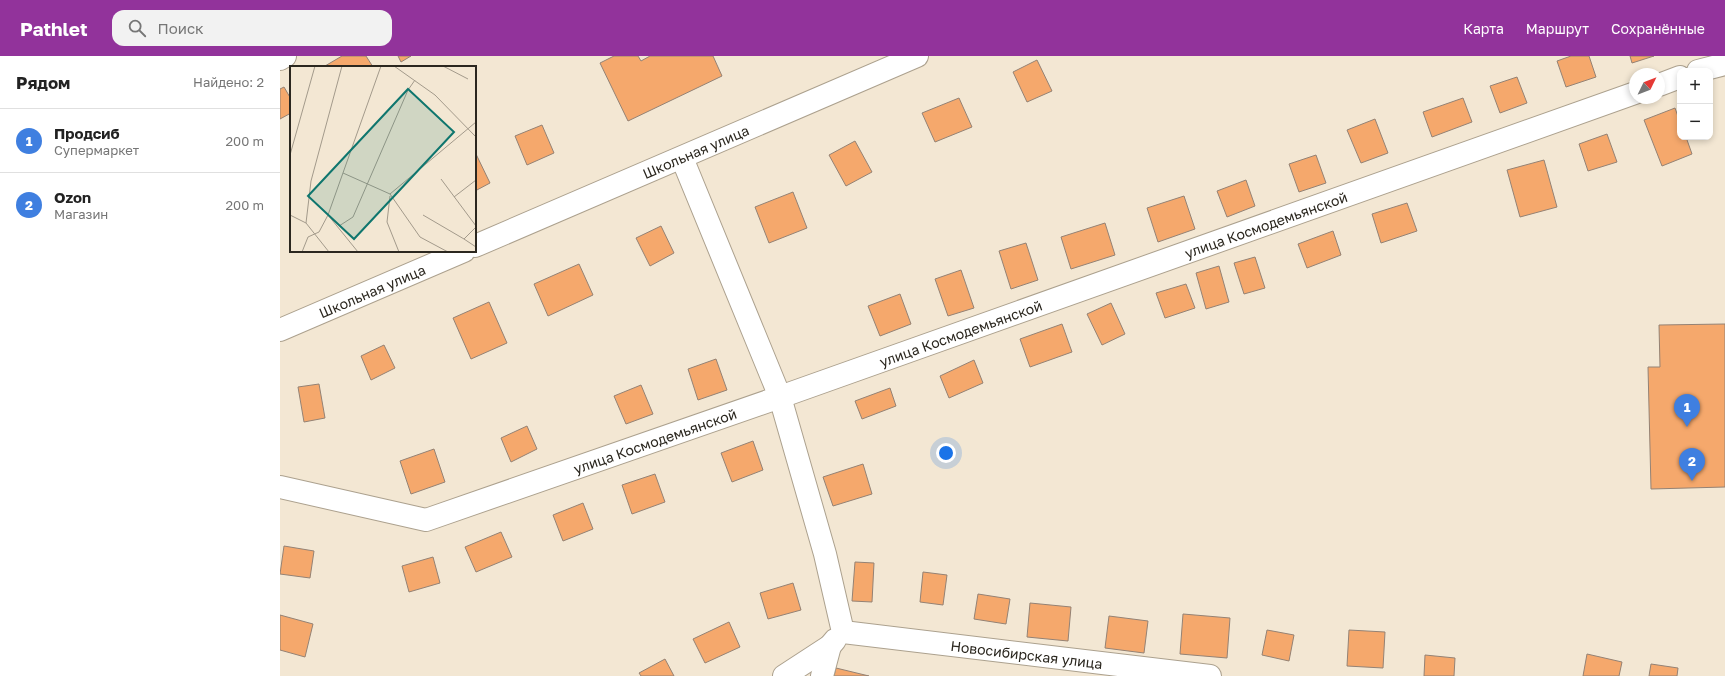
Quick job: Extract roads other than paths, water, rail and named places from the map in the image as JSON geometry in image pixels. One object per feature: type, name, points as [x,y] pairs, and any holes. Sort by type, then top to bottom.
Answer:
[{"type":"street","points":[[280,59],[285,56]]},
{"type":"street","name":"Школьная улица","points":[[476,246],[917,56]]},
{"type":"street","points":[[1710,68],[1725,64]]},
{"type":"street","points":[[1665,83],[1677,79]]},
{"type":"street","name":"улица Космодемьянской","points":[[280,487],[426,520],[780,397],[1629,96]]},
{"type":"street","points":[[682,158],[780,397],[825,554],[837,639],[822,676]]},
{"type":"street","name":"Школьная улица","points":[[280,330],[462,252]]},
{"type":"street","points":[[784,676],[837,639]]},
{"type":"street","name":"Новосибирская улица","points":[[837,639],[1210,676]]},
{"type":"place","name":"Продсиб","points":[[1687,427]]},
{"type":"place","name":"Ozon","points":[[1692,481]]}]
